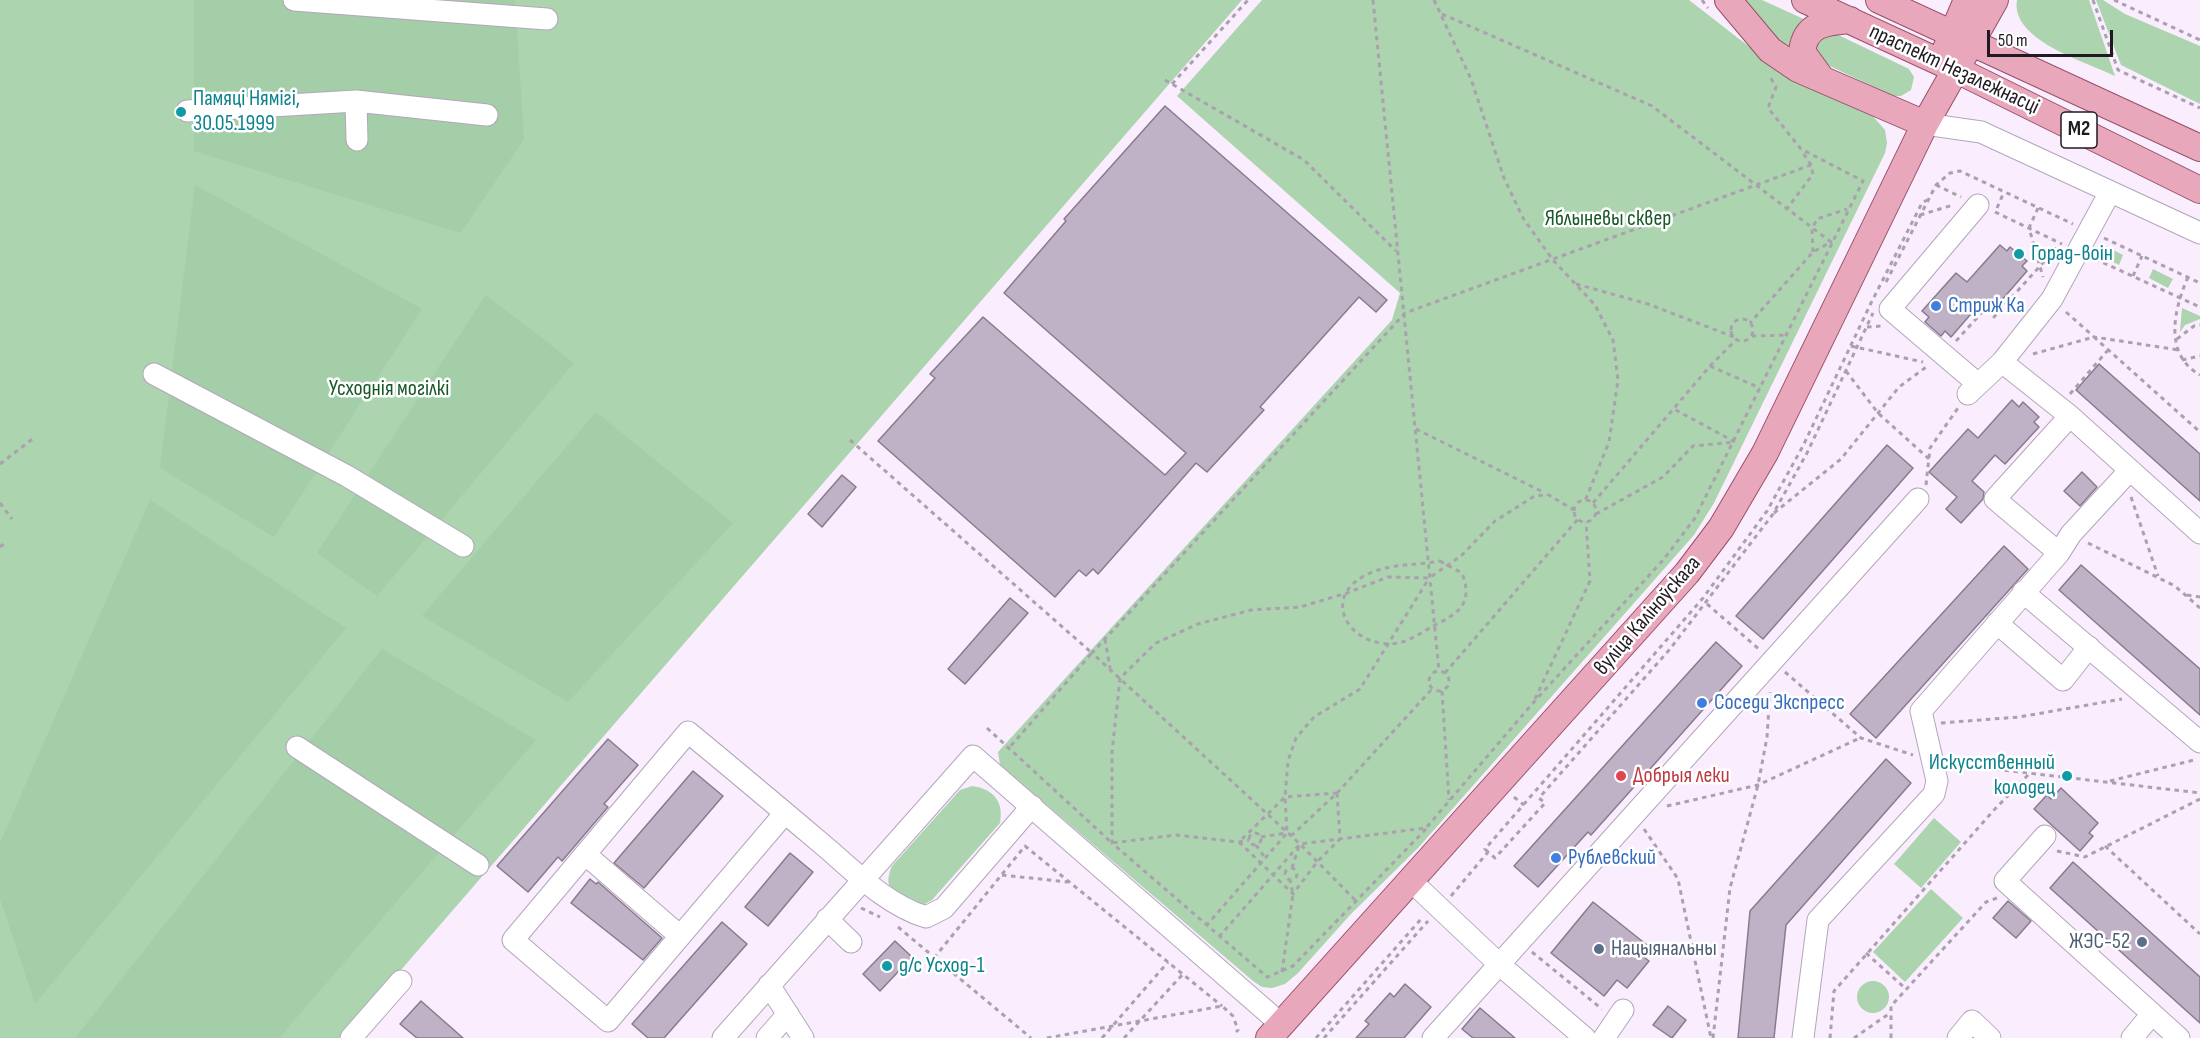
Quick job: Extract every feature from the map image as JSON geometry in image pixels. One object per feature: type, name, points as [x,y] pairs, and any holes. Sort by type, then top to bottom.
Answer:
[{"type":"main road","points":[[1728,0],[1770,50],[1798,69],[1925,124]]},
{"type":"main road","name":"праспект Незалежнасці","points":[[1805,0],[1949,67],[2200,190]]},
{"type":"main road","name":"праспект Незалежнасці","points":[[1879,0],[2200,148]]},
{"type":"main road","points":[[1962,37],[1967,0]]},
{"type":"main road","points":[[1962,37],[1995,0]]},
{"type":"main road","points":[[1823,81],[1802,52],[1807,34],[1817,25],[1850,20]]},
{"type":"main road","name":"вуліца Каліноўскага","points":[[1275,1031],[1687,573],[1721,528],[1765,453],[1925,124],[1962,37]]},
{"type":"street","points":[[294,0],[547,19]]},
{"type":"street","points":[[186,111],[356,101],[487,115]]},
{"type":"street","points":[[356,101],[357,140]]},
{"type":"street","points":[[1925,124],[2085,193],[2110,192]]},
{"type":"street","points":[[1925,124],[1981,132],[2200,233]]},
{"type":"street","points":[[1981,206],[1890,309],[1944,355],[1973,389],[2002,362],[2052,299],[2110,192]]},
{"type":"street","points":[[2085,193],[2093,223]]},
{"type":"street","points":[[2002,362],[2065,411],[2127,473],[2200,533]]},
{"type":"street","points":[[154,374],[347,476],[462,546]]},
{"type":"street","points":[[2059,553],[1995,499],[2065,411]]},
{"type":"street","points":[[1803,1038],[1818,920],[1934,794],[1936,781],[1921,711],[2059,553],[2071,534],[2127,473]]},
{"type":"street","points":[[1433,1038],[1519,942],[1536,908],[1634,814],[1918,499]]},
{"type":"street","points":[[2023,592],[2200,742]]},
{"type":"street","points":[[1997,623],[2063,680],[2089,647]]},
{"type":"street","points":[[786,813],[608,1021],[513,940],[688,732],[786,813],[863,879],[908,912],[926,917],[945,908],[1032,806]]},
{"type":"street","points":[[297,747],[478,865]]},
{"type":"street","points":[[723,1038],[826,919],[973,756],[1032,806],[1275,1031]]},
{"type":"street","points":[[2045,836],[2005,881],[2179,1038]]},
{"type":"street","points":[[585,854],[680,936]]},
{"type":"street","points":[[1410,880],[1500,965],[1585,1038]]},
{"type":"street","points":[[826,919],[851,942]]},
{"type":"street","points":[[351,1038],[400,981]]},
{"type":"street","points":[[769,986],[803,1038]]},
{"type":"street","points":[[1605,1036],[1623,1010]]},
{"type":"street","points":[[766,1038],[788,1014]]},
{"type":"street","points":[[2132,1038],[2152,1014]]},
{"type":"street","points":[[1958,1038],[1972,1021],[1990,1038]]},
{"type":"path","points":[[1172,84],[1248,0]]},
{"type":"path","points":[[1373,0],[1397,253],[1406,313],[1439,671]]},
{"type":"path","points":[[1434,0],[1472,79],[1504,178],[1523,218],[1553,260],[1595,305],[1613,340],[1618,380],[1609,442],[1585,501]]},
{"type":"path","points":[[2093,0],[2118,70],[2200,108]]},
{"type":"path","points":[[2114,0],[2200,39]]},
{"type":"path","points":[[1442,14],[1652,106],[1756,188],[1832,242]]},
{"type":"path","points":[[1767,71],[1776,87],[1768,108],[1801,149],[1811,165],[1813,174],[1786,210]]},
{"type":"path","points":[[1165,80],[1304,160],[1397,253]]},
{"type":"path","points":[[987,728],[1206,927],[1267,977],[1293,966],[1426,828],[1533,703],[1677,543],[1701,509],[1847,209],[1863,181],[1801,149]]},
{"type":"path","points":[[1010,748],[1092,653],[1406,313],[1756,188],[1811,165]]},
{"type":"path","points":[[1936,185],[1950,173],[1960,171],[2038,208],[2093,223],[2142,256],[2200,283]]},
{"type":"path","points":[[1920,215],[1981,206],[2004,192]]},
{"type":"path","points":[[1773,514],[1841,459],[1899,387],[1931,363],[1851,346],[1891,261],[1922,203],[1928,200]]},
{"type":"path","points":[[2038,208],[2029,228],[2039,268]]},
{"type":"path","points":[[1813,252],[1812,229],[1817,219],[1847,209]]},
{"type":"path","points":[[1750,323],[1813,252],[1832,242]]},
{"type":"path","points":[[1944,355],[1985,309],[1994,317],[2061,243]]},
{"type":"path","points":[[2133,276],[2142,256]]},
{"type":"path","points":[[2188,277],[2179,297],[2173,321],[2182,360],[2200,375]]},
{"type":"path","points":[[1576,284],[1648,304],[1743,341],[1752,336],[1788,334]]},
{"type":"path","points":[[2052,299],[2200,432]]},
{"type":"path","points":[[1735,338],[1732,327],[1736,321],[1743,320],[1750,323],[1753,329],[1752,336]]},
{"type":"path","points":[[2176,340],[2194,326],[2200,325]]},
{"type":"path","points":[[2002,362],[2094,337],[2179,350]]},
{"type":"path","points":[[1593,503],[1735,338]]},
{"type":"path","points":[[2065,411],[2108,350]]},
{"type":"path","points":[[2182,360],[2200,356]]},
{"type":"path","points":[[1710,366],[1761,388]]},
{"type":"path","points":[[1846,371],[1878,413],[1929,459]]},
{"type":"path","points":[[1918,499],[1928,480],[1930,448],[1973,389]]},
{"type":"path","points":[[1674,409],[1735,442]]},
{"type":"path","points":[[1416,429],[1547,494],[1574,510],[1578,519],[1586,522]]},
{"type":"path","points":[[0,464],[35,437]]},
{"type":"path","points":[[850,440],[1120,678],[1300,844],[1355,900]]},
{"type":"path","points":[[1586,522],[1596,514],[1664,477],[1694,446],[1735,442]]},
{"type":"path","points":[[2127,473],[2158,578]]},
{"type":"path","points":[[1206,927],[1287,833],[1285,797],[1288,761],[1296,738],[1314,717],[1360,689],[1429,579],[1480,539],[1495,521],[1533,497],[1547,494]]},
{"type":"path","points":[[1574,510],[1578,503],[1585,501],[1593,503]]},
{"type":"path","points":[[0,503],[12,519]]},
{"type":"path","points":[[1593,503],[1596,514]]},
{"type":"path","points":[[1445,673],[1578,519]]},
{"type":"path","points":[[1533,703],[1590,581],[1586,522]]},
{"type":"path","points":[[2071,534],[2158,578],[2185,594],[2200,608]]},
{"type":"path","points":[[0,547],[6,542]]},
{"type":"path","points":[[1440,561],[1449,564],[1462,573],[1468,590],[1461,610],[1415,638],[1389,644],[1367,639],[1350,629],[1343,607],[1344,594],[1353,584],[1377,570],[1404,564],[1440,561]]},
{"type":"path","points":[[1112,843],[1112,752],[1120,678],[1156,643],[1198,624],[1251,610],[1300,607],[1344,594],[1388,577],[1429,579]]},
{"type":"path","points":[[2185,594],[2200,597]]},
{"type":"path","points":[[1105,639],[1111,670]]},
{"type":"path","points":[[1712,1038],[1730,888],[1758,785],[1767,737],[1772,660]]},
{"type":"path","points":[[1432,689],[1429,677],[1439,671],[1445,673],[1449,681],[1442,691],[1449,800]]},
{"type":"path","points":[[1432,689],[1442,691]]},
{"type":"path","points":[[1291,836],[1336,793],[1432,689]]},
{"type":"path","points":[[1922,724],[2019,717],[2145,695]]},
{"type":"path","points":[[1712,1038],[1678,879],[1634,814],[1758,785],[1861,738]]},
{"type":"path","points":[[2105,782],[2200,759]]},
{"type":"path","points":[[1830,1038],[1834,991],[2030,773]]},
{"type":"path","points":[[1239,842],[1266,813],[1285,797],[1336,793]]},
{"type":"path","points":[[1293,894],[1317,862],[1340,839],[1336,793]]},
{"type":"path","points":[[1488,852],[1485,849],[1534,793],[1539,798]]},
{"type":"path","points":[[1220,937],[1300,844],[1426,828]]},
{"type":"path","points":[[1112,843],[1176,835],[1239,842],[1249,840],[1254,833],[1261,837],[1287,833]]},
{"type":"path","points":[[1256,845],[1260,843],[1261,837]]},
{"type":"path","points":[[1249,840],[1256,845],[1265,858]]},
{"type":"path","points":[[1239,842],[1293,894]]},
{"type":"path","points":[[1285,873],[1292,868],[1300,844]]},
{"type":"path","points":[[934,958],[1025,846],[1222,1006],[1233,1016],[1238,1030],[1236,1032]]},
{"type":"path","points":[[2105,846],[2200,934]]},
{"type":"path","points":[[1290,880],[1296,878],[1297,874],[1292,868]]},
{"type":"path","points":[[1276,871],[1285,873],[1290,880],[1293,894],[1282,972]]},
{"type":"path","points":[[1002,875],[1069,882]]},
{"type":"path","points":[[843,900],[884,919]]},
{"type":"path","points":[[1316,1038],[1435,903]]},
{"type":"path","points":[[893,923],[1030,1038]]},
{"type":"path","points":[[1519,942],[1604,1011],[1605,1036]]},
{"type":"path","points":[[1866,953],[1906,989]]},
{"type":"path","points":[[1102,1038],[1168,962]]},
{"type":"path","points":[[1124,1038],[1183,974]]},
{"type":"path","points":[[1047,1038],[1222,1006]]},
{"type":"path","points":[[1854,1038],[1891,1013]]},
{"type":"green space","name":"Усходнія могілкі","points":[[0,0],[1242,0],[342,1038],[0,1038]]},
{"type":"green space","points":[[194,0],[515,0],[524,139],[461,233],[194,151]]},
{"type":"green space","name":"Яблыневы сквер","points":[[1262,0],[1689,0],[1783,73],[1870,113],[1885,130],[1887,143],[1885,153],[1714,503],[1694,535],[1418,848],[1350,915],[1298,973],[1285,984],[1272,988],[1262,987],[1253,981],[1000,765],[998,752],[1392,320],[1400,293],[1177,96]]},
{"type":"green space","points":[[1741,0],[1762,0],[1808,21],[1796,55],[1773,37]]},
{"type":"green space","points":[[2017,0],[2089,0],[2115,76],[2052,48],[2037,38],[2025,27],[2018,14]]},
{"type":"green space","points":[[2096,0],[2103,0],[2125,14],[2200,46],[2200,104],[2121,65]]},
{"type":"green space","points":[[1828,30],[1909,69],[1914,77],[1911,90],[1901,96],[1893,96],[1815,59],[1809,42]]},
{"type":"green space","points":[[195,185],[422,309],[274,537],[160,468]]},
{"type":"green space","points":[[2104,245],[2123,255],[2119,265],[2099,255]]},
{"type":"green space","points":[[2153,269],[2173,279],[2168,288],[2149,278]]},
{"type":"green space","points":[[486,295],[574,363],[377,596],[317,553]]},
{"type":"green space","points":[[2182,308],[2200,316],[2200,319],[2185,325],[2180,332]]},
{"type":"green space","points":[[596,412],[733,523],[568,702],[422,616]]},
{"type":"green space","points":[[150,500],[346,628],[35,1004],[0,899],[0,843]]},
{"type":"green space","points":[[382,649],[536,740],[279,1038],[75,1038]]},
{"type":"green space","points":[[972,786],[992,793],[996,798],[1000,809],[1000,823],[932,900],[921,906],[899,897],[890,888],[889,875],[892,866],[960,790]]},
{"type":"green space","points":[[1934,818],[1961,842],[1921,888],[1894,864]]},
{"type":"green space","points":[[1931,889],[1963,918],[1905,982],[1873,952]]},
{"type":"green space","points":[[1873,981],[1884,986],[1889,997],[1884,1008],[1873,1013],[1862,1008],[1857,997],[1862,986]]},
{"type":"building","points":[[1165,106],[1387,300],[1376,312],[1359,297],[1260,407],[1264,410],[1207,472],[1196,463],[1098,574],[1093,569],[1086,576],[1079,570],[1055,597],[878,441],[935,378],[930,374],[983,317],[1165,475],[1186,453],[1004,293],[1066,221],[1064,219]]},
{"type":"building","points":[[2000,245],[2007,251],[2010,247],[2027,261],[2022,266],[2027,271],[1994,309],[1983,300],[1951,337],[1945,331],[1941,336],[1925,322],[1929,317],[1922,311],[1956,273],[1967,282]]},
{"type":"building","points":[[2099,364],[2200,454],[2200,501],[2076,390]]},
{"type":"building","points":[[2012,400],[2019,407],[2023,402],[2039,417],[2034,422],[2039,427],[2005,464],[1995,455],[1972,481],[1984,492],[1983,499],[1961,523],[1946,509],[1957,497],[1929,472],[1968,429],[1978,438]]},
{"type":"building","points":[[1887,445],[1913,468],[1763,639],[1736,616]]},
{"type":"building","points":[[2082,472],[2097,487],[2080,506],[2064,491]]},
{"type":"building","points":[[842,475],[856,487],[822,527],[808,514]]},
{"type":"building","points":[[2004,546],[2028,569],[1876,738],[1850,714]]},
{"type":"building","points":[[2081,565],[2200,669],[2200,715],[2059,590]]},
{"type":"building","points":[[1010,598],[1028,613],[965,684],[948,669]]},
{"type":"building","points":[[1716,642],[1742,666],[1591,835],[1588,832],[1538,887],[1514,866]]},
{"type":"building","points":[[608,739],[638,765],[604,804],[608,807],[562,861],[558,857],[528,892],[497,866]]},
{"type":"building","points":[[1886,759],[1911,783],[1786,925],[1774,1038],[1738,1038],[1750,911]]},
{"type":"building","points":[[693,771],[723,796],[644,888],[614,863]]},
{"type":"building","points":[[2061,788],[2098,823],[2089,833],[2093,836],[2080,851],[2034,809],[2047,795],[2051,799]]},
{"type":"building","points":[[790,853],[813,872],[768,926],[745,907]]},
{"type":"building","points":[[2073,862],[2200,977],[2200,1023],[2050,888]]},
{"type":"building","points":[[590,879],[596,884],[598,882],[662,938],[643,960],[571,903]]},
{"type":"building","points":[[2008,901],[2031,921],[2016,938],[1993,918]]},
{"type":"building","name":"Нацыянальны","points":[[1593,902],[1647,945],[1640,954],[1649,961],[1627,988],[1617,980],[1604,996],[1551,953]]},
{"type":"building","points":[[722,922],[747,944],[664,1038],[648,1038],[632,1024]]},
{"type":"building","name":"д/с Усход-1","points":[[895,941],[912,957],[880,991],[863,974]]},
{"type":"building","points":[[1405,984],[1431,1007],[1404,1038],[1356,1038],[1369,1024],[1365,1021],[1390,993],[1394,997]]},
{"type":"building","points":[[421,1001],[463,1038],[417,1038],[400,1024]]},
{"type":"building","points":[[1668,1006],[1686,1020],[1672,1038],[1653,1025]]},
{"type":"building","points":[[1480,1008],[1515,1038],[1473,1038],[1462,1029]]},
{"type":"place","name":"Памяці Нямігі, 30.05.1999","points":[[181,112]]},
{"type":"place","name":"Горад-воін","points":[[2019,254]]},
{"type":"place","name":"Стриж Ка","points":[[1936,306]]},
{"type":"place","name":"Соседи Экспресс","points":[[1702,703]]},
{"type":"place","name":"Добрыя леки","points":[[1621,776]]},
{"type":"place","name":"Искусственный колодец","points":[[2067,776]]},
{"type":"place","name":"Рублевский","points":[[1556,858]]},
{"type":"place","name":"ЖЭС-52","points":[[2142,942]]},
{"type":"place","name":"Нацыянальны","points":[[1599,949]]},
{"type":"place","name":"д/с Усход-1","points":[[887,966]]}]
